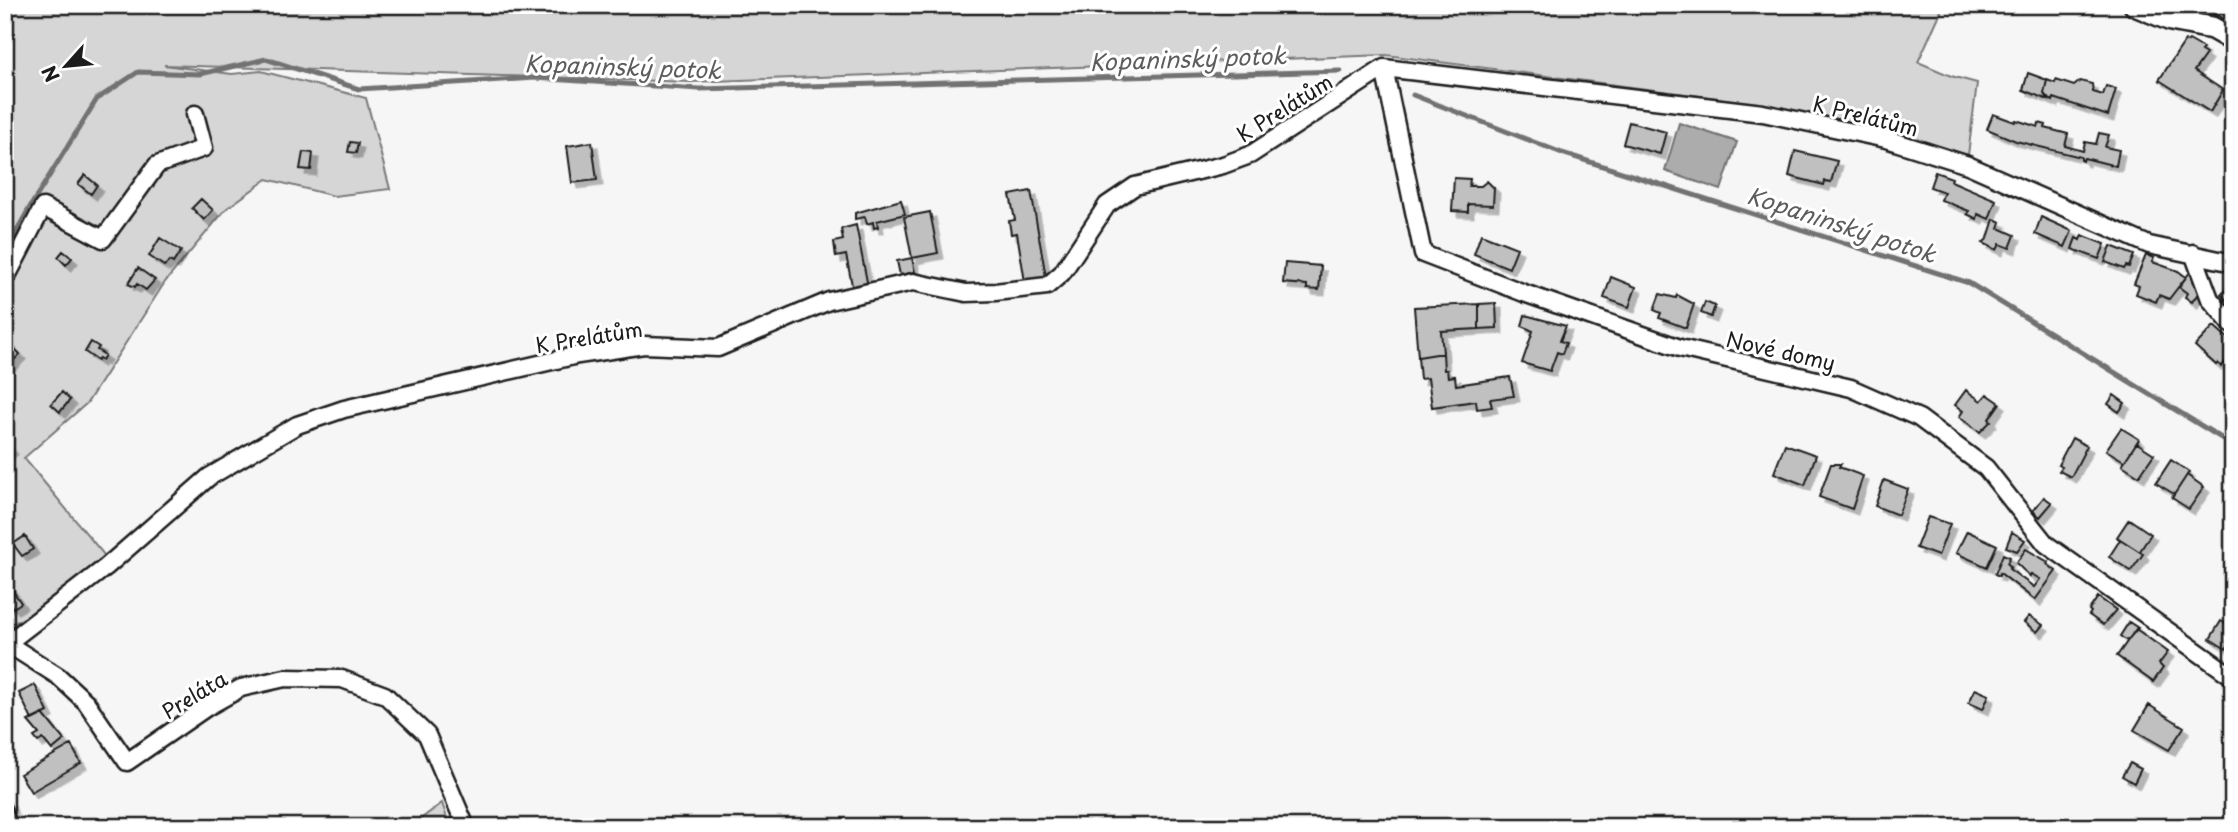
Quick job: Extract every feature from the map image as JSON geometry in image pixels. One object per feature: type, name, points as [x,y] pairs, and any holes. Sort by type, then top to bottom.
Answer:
[{"type":"street","points":[[2135,5],[2171,20],[2212,28],[2233,40]]},
{"type":"street","name":"K Prelátům","points":[[7,645],[106,567],[209,477],[297,425],[344,409],[578,355],[644,345],[718,348],[829,301],[913,282],[966,293],[1047,286],[1062,272],[1107,205],[1135,186],[1223,165],[1250,155],[1384,68],[1763,113],[1886,139],[1968,165],[2149,245],[2233,263]]},
{"type":"street","name":"Nové domy","points":[[1384,68],[1423,254],[1680,348],[1851,388],[1919,418],[1986,468],[2046,544],[2233,677]]},
{"type":"street","points":[[5,280],[43,207],[103,239],[157,165],[204,148],[195,114]]},
{"type":"street","points":[[2193,253],[2210,299],[2233,326]]},
{"type":"street","name":"Preláta","points":[[7,645],[58,676],[86,702],[127,762],[207,707],[241,688],[285,678],[342,679],[385,695],[427,735],[467,827]]},
{"type":"shaded area","points":[[5,5],[1944,5],[1918,62],[1951,76],[1977,83],[1968,155],[1882,129],[1762,104],[1386,55],[690,82],[164,65],[232,74],[261,71],[366,98],[390,189],[334,196],[267,179],[226,209],[165,282],[87,403],[24,458],[105,556],[37,611],[5,628]]},
{"type":"shaded area","points":[[1679,123],[1737,142],[1721,190],[1665,171]]},
{"type":"shaded area","points":[[442,803],[450,827],[410,827]]},
{"type":"building","points":[[2170,5],[2181,5],[2177,9],[2205,9],[2208,5],[2233,5],[2233,17],[2227,23],[2220,16],[2207,12],[2177,10]]},
{"type":"building","points":[[2189,40],[2203,48],[2201,51],[2206,54],[2194,71],[2223,90],[2210,112],[2159,80],[2185,41]]},
{"type":"building","points":[[2028,73],[2047,80],[2044,94],[2048,100],[2023,90]]},
{"type":"building","points":[[2047,80],[2074,86],[2080,81],[2092,84],[2093,92],[2103,95],[2106,86],[2116,89],[2108,116],[2054,98],[2053,101],[2049,99],[2044,94]]},
{"type":"building","points":[[1993,114],[2038,127],[2039,123],[2046,125],[2045,128],[2068,134],[2065,146],[2083,151],[2085,142],[2096,144],[2099,133],[2109,135],[2105,147],[2119,150],[2116,166],[2084,158],[2083,161],[2081,157],[2016,141],[1987,129]]},
{"type":"building","points":[[1629,122],[1666,132],[1660,154],[1623,144]]},
{"type":"building","points":[[350,142],[358,143],[356,153],[348,152]]},
{"type":"building","points":[[592,142],[597,180],[572,183],[567,146]]},
{"type":"building","points":[[1795,151],[1837,161],[1831,182],[1825,181],[1824,185],[1789,176]]},
{"type":"building","points":[[303,152],[313,153],[311,170],[300,169]]},
{"type":"building","points":[[1935,172],[1996,200],[1989,219],[1978,214],[1977,219],[1967,214],[1969,211],[1941,200],[1944,192],[1930,187]]},
{"type":"building","points":[[85,175],[97,185],[91,194],[78,184]]},
{"type":"building","points":[[1454,178],[1470,179],[1469,186],[1481,186],[1487,181],[1494,188],[1493,205],[1468,204],[1468,212],[1452,211]]},
{"type":"building","points":[[1031,191],[1046,277],[1025,282],[1017,233],[1011,234],[1009,221],[1015,220],[1010,195]]},
{"type":"building","points":[[201,199],[213,210],[204,220],[192,208]]},
{"type":"building","points":[[901,200],[905,214],[877,221],[878,227],[874,228],[873,222],[867,224],[865,217],[855,219],[855,213]]},
{"type":"building","points":[[930,212],[938,253],[912,258],[904,217]]},
{"type":"building","points":[[2041,217],[2072,231],[2065,247],[2035,234]]},
{"type":"building","points":[[1994,219],[2001,222],[1999,228],[2015,235],[2010,248],[2000,244],[1997,250],[1983,243],[1988,238]]},
{"type":"building","points":[[856,225],[868,287],[853,290],[846,255],[836,257],[834,242],[843,240],[841,229]]},
{"type":"building","points":[[1481,234],[1517,248],[1509,268],[1474,254]]},
{"type":"building","points":[[2082,235],[2105,244],[2099,259],[2072,249],[2076,238],[2080,240]]},
{"type":"building","points":[[160,238],[181,251],[173,263],[170,261],[164,266],[149,256]]},
{"type":"building","points":[[2111,246],[2134,255],[2129,267],[2124,269],[2105,262]]},
{"type":"building","points":[[63,251],[72,258],[66,265],[58,257]]},
{"type":"building","points":[[2146,255],[2154,258],[2152,262],[2178,271],[2186,277],[2169,299],[2159,295],[2156,302],[2136,294],[2139,286],[2134,284]]},
{"type":"building","points":[[912,258],[915,272],[900,275],[897,261]]},
{"type":"building","points":[[1285,263],[1321,266],[1319,290],[1307,289],[1307,285],[1283,283]]},
{"type":"building","points":[[138,268],[155,280],[146,290],[137,284],[135,287],[128,284]]},
{"type":"building","points":[[2190,272],[2201,289],[2192,302],[2185,297],[2187,293],[2179,287]]},
{"type":"building","points":[[1611,277],[1636,287],[1629,307],[1604,298]]},
{"type":"building","points":[[2231,285],[2233,287],[2233,308],[2221,294]]},
{"type":"building","points":[[1660,294],[1676,298],[1677,295],[1694,304],[1686,328],[1659,318],[1661,313],[1654,310]]},
{"type":"building","points":[[1705,302],[1715,306],[1711,317],[1701,313]]},
{"type":"building","points":[[1496,303],[1497,328],[1479,329],[1479,304]]},
{"type":"building","points":[[1479,304],[1479,329],[1441,331],[1443,353],[1418,357],[1414,307]]},
{"type":"building","points":[[1525,315],[1566,326],[1560,341],[1566,343],[1562,354],[1557,352],[1550,371],[1522,363],[1533,331],[1522,326]]},
{"type":"building","points":[[2214,326],[2233,343],[2227,353],[2231,356],[2221,367],[2195,346]]},
{"type":"building","points":[[8,342],[20,354],[8,366],[5,363],[5,344]]},
{"type":"building","points":[[91,342],[105,355],[102,360],[99,358],[98,361],[85,352]]},
{"type":"building","points":[[1443,353],[1444,370],[1447,370],[1448,377],[1455,376],[1456,385],[1510,377],[1514,396],[1490,399],[1492,407],[1477,409],[1476,401],[1432,407],[1428,378],[1420,379],[1418,357]]},
{"type":"building","points":[[1966,390],[1981,401],[1987,394],[2000,403],[1989,419],[1991,421],[1980,432],[1959,417],[1963,411],[1955,405]]},
{"type":"building","points":[[62,392],[70,400],[60,412],[51,404]]},
{"type":"building","points":[[2114,395],[2125,403],[2119,412],[2108,404]]},
{"type":"building","points":[[2121,428],[2139,439],[2122,465],[2124,461],[2106,450]]},
{"type":"building","points":[[2072,438],[2087,446],[2071,477],[2059,471],[2062,467],[2058,465]]},
{"type":"building","points":[[2139,439],[2137,443],[2154,454],[2139,476],[2122,465]]},
{"type":"building","points":[[5,442],[12,449],[5,455]]},
{"type":"building","points":[[1785,444],[1816,455],[1805,485],[1774,473]]},
{"type":"building","points":[[2171,460],[2189,472],[2172,498],[2174,494],[2156,483]]},
{"type":"building","points":[[1831,464],[1841,464],[1839,467],[1863,476],[1852,509],[1819,497]]},
{"type":"building","points":[[2187,475],[2204,487],[2189,509],[2172,498]]},
{"type":"building","points":[[1884,480],[1908,489],[1898,515],[1875,506]]},
{"type":"building","points":[[2044,497],[2052,503],[2040,517],[2033,511]]},
{"type":"building","points":[[1928,517],[1950,524],[1938,556],[1916,548]]},
{"type":"building","points":[[2129,519],[2151,534],[2140,551],[2143,554],[2117,537]]},
{"type":"building","points":[[1967,531],[1997,545],[1987,567],[1956,553]]},
{"type":"building","points":[[2012,532],[2025,540],[2017,551],[2006,547]]},
{"type":"building","points":[[25,536],[33,549],[22,556],[13,544]]},
{"type":"building","points":[[2117,537],[2143,554],[2131,571],[2109,557],[2120,540]]},
{"type":"building","points":[[2026,549],[2048,562],[2056,571],[2035,600],[2000,573],[1999,576],[1995,574],[2003,554],[2010,557],[2007,563],[2011,567],[2009,569],[2034,587],[2040,579],[2031,574],[2030,576],[2016,563]]},
{"type":"building","points":[[5,579],[21,603],[13,608],[10,604],[5,606]]},
{"type":"building","points":[[2098,597],[2116,610],[2103,625],[2089,615],[2089,610]]},
{"type":"building","points":[[2029,616],[2043,625],[2037,632],[2024,622]]},
{"type":"building","points":[[2221,621],[2233,628],[2233,638],[2226,649],[2210,639]]},
{"type":"building","points":[[2129,622],[2138,628],[2127,641],[2120,636]]},
{"type":"building","points":[[2136,629],[2168,652],[2159,664],[2163,668],[2153,682],[2117,656]]},
{"type":"building","points":[[35,685],[48,712],[32,720],[19,693]]},
{"type":"building","points":[[1975,689],[1989,695],[1983,709],[1969,703]]},
{"type":"building","points":[[2149,705],[2184,727],[2169,750],[2134,730]]},
{"type":"building","points":[[43,714],[64,740],[52,750],[43,739],[38,742],[34,737],[39,734],[28,721]]},
{"type":"building","points":[[71,745],[81,763],[31,792],[20,774]]},
{"type":"building","points":[[2130,763],[2141,769],[2134,783],[2122,776]]},
{"type":"building","points":[[9,801],[19,827],[5,827],[5,802]]},
{"type":"waterway","name":"Kopaninský potok","points":[[5,252],[97,99],[138,72],[200,74],[266,59],[359,89],[535,78],[699,89],[1341,71]]},
{"type":"waterway","name":"Kopaninský potok","points":[[1413,95],[1562,153],[1969,283],[2233,447]]}]
